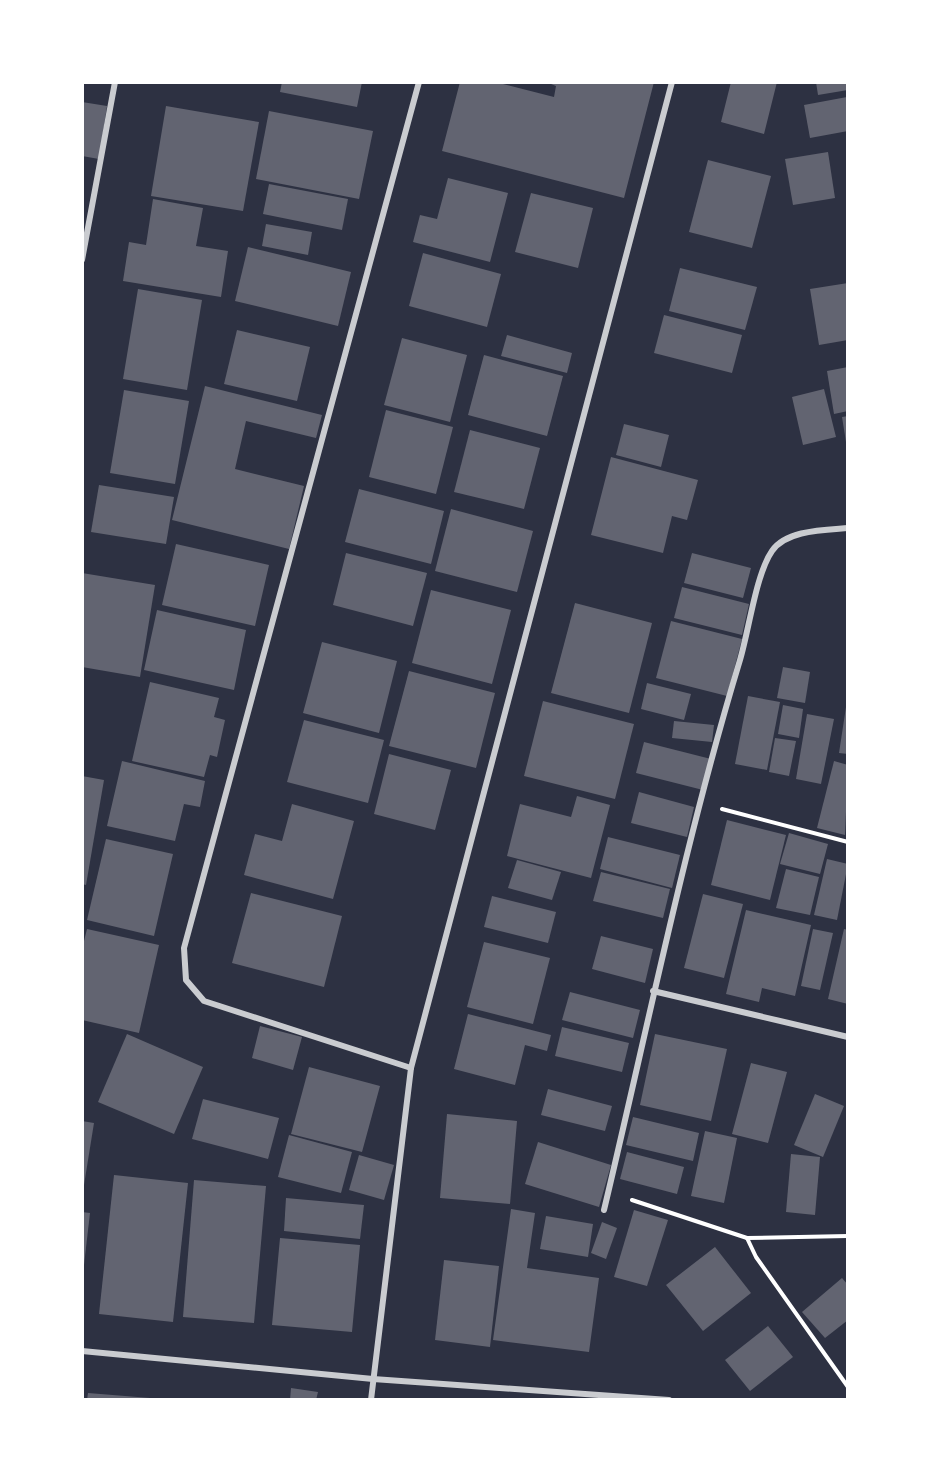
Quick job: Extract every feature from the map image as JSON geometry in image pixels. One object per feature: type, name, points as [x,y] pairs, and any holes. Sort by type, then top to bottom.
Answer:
[{"type":"street","points":[[82,261],[115,82]]},
{"type":"street","points":[[411,1068],[204,1001],[186,980],[184,948],[419,82]]},
{"type":"street","points":[[371,1400],[411,1068],[672,82]]},
{"type":"street","points":[[604,1210],[653,991],[727,703],[749,630],[764,565],[779,543],[792,537],[848,528]]},
{"type":"street","points":[[653,991],[848,1037]]},
{"type":"street","points":[[82,1351],[373,1379],[669,1400]]},
{"type":"path","points":[[701,803],[848,843]]},
{"type":"path","points":[[608,1192],[747,1238],[848,1236]]},
{"type":"path","points":[[747,1238],[756,1257],[848,1387]]},
{"type":"building","points":[[282,82],[362,82],[357,107],[280,92]]},
{"type":"building","points":[[460,82],[495,82],[554,97],[556,86],[546,82],[654,82],[624,198],[442,151]]},
{"type":"building","points":[[731,82],[777,82],[764,134],[721,122]]},
{"type":"building","points":[[816,82],[848,82],[848,90],[818,95]]},
{"type":"building","points":[[847,97],[848,131],[810,138],[804,105]]},
{"type":"building","points":[[82,102],[107,106],[99,159],[82,156]]},
{"type":"building","points":[[166,106],[259,122],[243,211],[151,196]]},
{"type":"building","points":[[269,111],[373,131],[359,199],[256,179]]},
{"type":"building","points":[[828,152],[835,198],[793,205],[785,159]]},
{"type":"building","points":[[708,160],[771,176],[752,248],[689,232]]},
{"type":"building","points":[[448,178],[508,193],[490,262],[413,242],[420,215],[437,219]]},
{"type":"building","points":[[269,184],[348,199],[342,230],[263,214]]},
{"type":"building","points":[[531,193],[593,208],[578,268],[515,252]]},
{"type":"building","points":[[153,199],[203,208],[196,246],[228,251],[221,297],[123,281],[129,242],[146,245]]},
{"type":"building","points":[[266,224],[312,232],[308,255],[262,246]]},
{"type":"building","points":[[248,247],[351,272],[338,326],[235,301]]},
{"type":"building","points":[[423,253],[501,274],[487,327],[409,306]]},
{"type":"building","points":[[680,268],[757,287],[745,330],[669,311]]},
{"type":"building","points":[[848,283],[848,340],[819,345],[810,289]]},
{"type":"building","points":[[138,289],[202,300],[187,390],[123,379]]},
{"type":"building","points":[[664,315],[742,335],[732,373],[654,353]]},
{"type":"building","points":[[237,330],[310,347],[297,401],[224,384]]},
{"type":"building","points":[[507,335],[572,353],[567,373],[501,356]]},
{"type":"building","points":[[402,338],[467,355],[450,422],[384,405]]},
{"type":"building","points":[[484,355],[563,376],[547,436],[468,415]]},
{"type":"building","points":[[848,367],[848,411],[834,414],[827,371]]},
{"type":"building","points":[[205,386],[322,415],[316,438],[246,421],[235,469],[304,486],[289,549],[172,520]]},
{"type":"building","points":[[824,389],[836,437],[803,445],[792,397]]},
{"type":"building","points":[[124,390],[189,401],[175,484],[110,473]]},
{"type":"building","points":[[386,410],[453,427],[436,494],[369,477]]},
{"type":"building","points":[[848,416],[848,442],[846,442],[842,417]]},
{"type":"building","points":[[624,424],[669,435],[661,467],[616,455]]},
{"type":"building","points":[[470,430],[540,448],[524,509],[454,492]]},
{"type":"building","points":[[611,457],[698,480],[687,520],[672,516],[663,553],[591,535]]},
{"type":"building","points":[[99,485],[174,497],[166,544],[91,532]]},
{"type":"building","points":[[359,489],[444,511],[431,564],[345,542]]},
{"type":"building","points":[[451,509],[533,531],[517,592],[435,571]]},
{"type":"building","points":[[176,544],[269,565],[255,626],[162,605]]},
{"type":"building","points":[[346,553],[427,573],[413,626],[333,605]]},
{"type":"building","points":[[692,553],[751,568],[743,598],[684,583]]},
{"type":"building","points":[[82,573],[155,585],[140,677],[82,667]]},
{"type":"building","points":[[682,587],[749,604],[742,635],[674,618]]},
{"type":"building","points":[[431,590],[511,610],[492,684],[412,663]]},
{"type":"building","points":[[575,603],[652,623],[629,713],[551,693]]},
{"type":"building","points":[[157,610],[246,630],[234,690],[144,670]]},
{"type":"building","points":[[671,621],[742,639],[727,696],[656,678]]},
{"type":"building","points":[[322,642],[397,661],[379,733],[303,713]]},
{"type":"building","points":[[783,667],[810,672],[805,703],[777,698]]},
{"type":"building","points":[[409,671],[495,693],[476,768],[389,746]]},
{"type":"building","points":[[150,682],[219,698],[214,717],[225,720],[217,757],[210,755],[204,777],[132,761]]},
{"type":"building","points":[[647,683],[691,694],[684,720],[641,709]]},
{"type":"building","points":[[748,696],[780,702],[767,770],[735,764]]},
{"type":"building","points":[[543,701],[634,724],[615,799],[524,776]]},
{"type":"building","points":[[783,705],[803,709],[799,738],[778,734]]},
{"type":"building","points":[[846,707],[848,707],[848,754],[839,753]]},
{"type":"building","points":[[807,714],[834,719],[821,784],[796,779]]},
{"type":"building","points":[[304,720],[384,740],[368,803],[287,782]]},
{"type":"building","points":[[674,721],[714,725],[712,742],[672,738]]},
{"type":"building","points":[[775,738],[796,741],[789,776],[769,772]]},
{"type":"building","points":[[644,742],[711,759],[703,790],[636,773]]},
{"type":"building","points":[[389,754],[451,770],[435,830],[374,814]]},
{"type":"building","points":[[122,761],[205,781],[200,807],[184,804],[175,841],[107,826]]},
{"type":"building","points":[[834,761],[848,765],[845,835],[817,828]]},
{"type":"building","points":[[82,776],[104,780],[86,885],[82,884]]},
{"type":"building","points":[[639,792],[694,807],[687,837],[631,823]]},
{"type":"building","points":[[577,796],[610,805],[591,878],[507,856],[520,804],[571,817]]},
{"type":"building","points":[[292,804],[354,821],[333,899],[244,875],[255,834],[282,841]]},
{"type":"building","points":[[727,820],[786,835],[770,900],[711,885]]},
{"type":"building","points":[[789,833],[828,844],[820,874],[780,864]]},
{"type":"building","points":[[608,837],[680,855],[672,888],[600,869]]},
{"type":"building","points":[[106,839],[173,854],[154,936],[87,920]]},
{"type":"building","points":[[827,859],[848,864],[837,920],[814,915]]},
{"type":"building","points":[[517,860],[561,872],[552,900],[508,888]]},
{"type":"building","points":[[786,869],[819,877],[810,915],[776,908]]},
{"type":"building","points":[[601,872],[670,889],[663,918],[593,901]]},
{"type":"building","points":[[251,893],[342,916],[324,987],[232,963]]},
{"type":"building","points":[[703,894],[743,904],[724,978],[684,968]]},
{"type":"building","points":[[492,896],[556,912],[548,943],[484,927]]},
{"type":"building","points":[[746,910],[811,925],[795,996],[762,988],[759,1002],[726,994]]},
{"type":"building","points":[[87,929],[159,945],[139,1033],[82,1020],[82,949]]},
{"type":"building","points":[[813,929],[833,933],[820,990],[801,986]]},
{"type":"building","points":[[844,929],[848,930],[848,1004],[828,999]]},
{"type":"building","points":[[601,936],[653,949],[645,983],[592,969]]},
{"type":"building","points":[[484,942],[550,958],[533,1024],[467,1007]]},
{"type":"building","points":[[570,992],[640,1010],[633,1038],[562,1020]]},
{"type":"building","points":[[468,1014],[551,1035],[547,1051],[525,1045],[515,1085],[454,1069]]},
{"type":"building","points":[[260,1026],[302,1037],[293,1070],[252,1058]]},
{"type":"building","points":[[562,1027],[629,1043],[622,1072],[555,1056]]},
{"type":"building","points":[[127,1034],[203,1067],[174,1134],[98,1102]]},
{"type":"building","points":[[655,1034],[727,1049],[711,1121],[640,1105]]},
{"type":"building","points":[[751,1063],[787,1072],[768,1143],[732,1134]]},
{"type":"building","points":[[309,1067],[380,1086],[362,1152],[291,1134]]},
{"type":"building","points":[[548,1089],[612,1106],[605,1131],[541,1115]]},
{"type":"building","points":[[815,1094],[844,1106],[823,1157],[794,1145]]},
{"type":"building","points":[[203,1099],[279,1118],[268,1159],[192,1139]]},
{"type":"building","points":[[447,1114],[517,1121],[510,1204],[440,1198]]},
{"type":"building","points":[[633,1117],[699,1133],[693,1161],[626,1145]]},
{"type":"building","points":[[82,1121],[94,1123],[84,1185],[82,1185]]},
{"type":"building","points":[[705,1131],[737,1138],[724,1203],[691,1196]]},
{"type":"building","points":[[289,1135],[352,1152],[341,1193],[278,1177]]},
{"type":"building","points":[[538,1142],[611,1165],[599,1207],[525,1184]]},
{"type":"building","points":[[627,1152],[684,1167],[677,1194],[620,1179]]},
{"type":"building","points":[[791,1154],[820,1157],[815,1215],[786,1212]]},
{"type":"building","points":[[359,1155],[394,1165],[384,1200],[349,1190]]},
{"type":"building","points":[[114,1175],[188,1183],[173,1322],[99,1314]]},
{"type":"building","points":[[194,1180],[266,1186],[254,1323],[183,1317]]},
{"type":"building","points":[[286,1198],[364,1205],[360,1239],[284,1231]]},
{"type":"building","points":[[511,1209],[535,1213],[527,1268],[599,1278],[589,1352],[493,1340]]},
{"type":"building","points":[[634,1210],[668,1220],[647,1286],[614,1277]]},
{"type":"building","points":[[82,1212],[90,1213],[84,1265],[82,1265]]},
{"type":"building","points":[[546,1216],[593,1224],[588,1257],[540,1249]]},
{"type":"building","points":[[602,1222],[617,1228],[606,1259],[591,1253]]},
{"type":"building","points":[[280,1238],[360,1245],[352,1332],[272,1325]]},
{"type":"building","points":[[715,1247],[751,1293],[703,1331],[666,1285]]},
{"type":"building","points":[[444,1260],[499,1266],[490,1347],[435,1340]]},
{"type":"building","points":[[842,1278],[848,1285],[848,1320],[825,1338],[802,1312]]},
{"type":"building","points":[[768,1326],[793,1357],[750,1391],[725,1360]]},
{"type":"building","points":[[291,1388],[318,1392],[316,1400],[290,1400]]},
{"type":"building","points":[[88,1393],[150,1398],[150,1400],[87,1400]]}]
